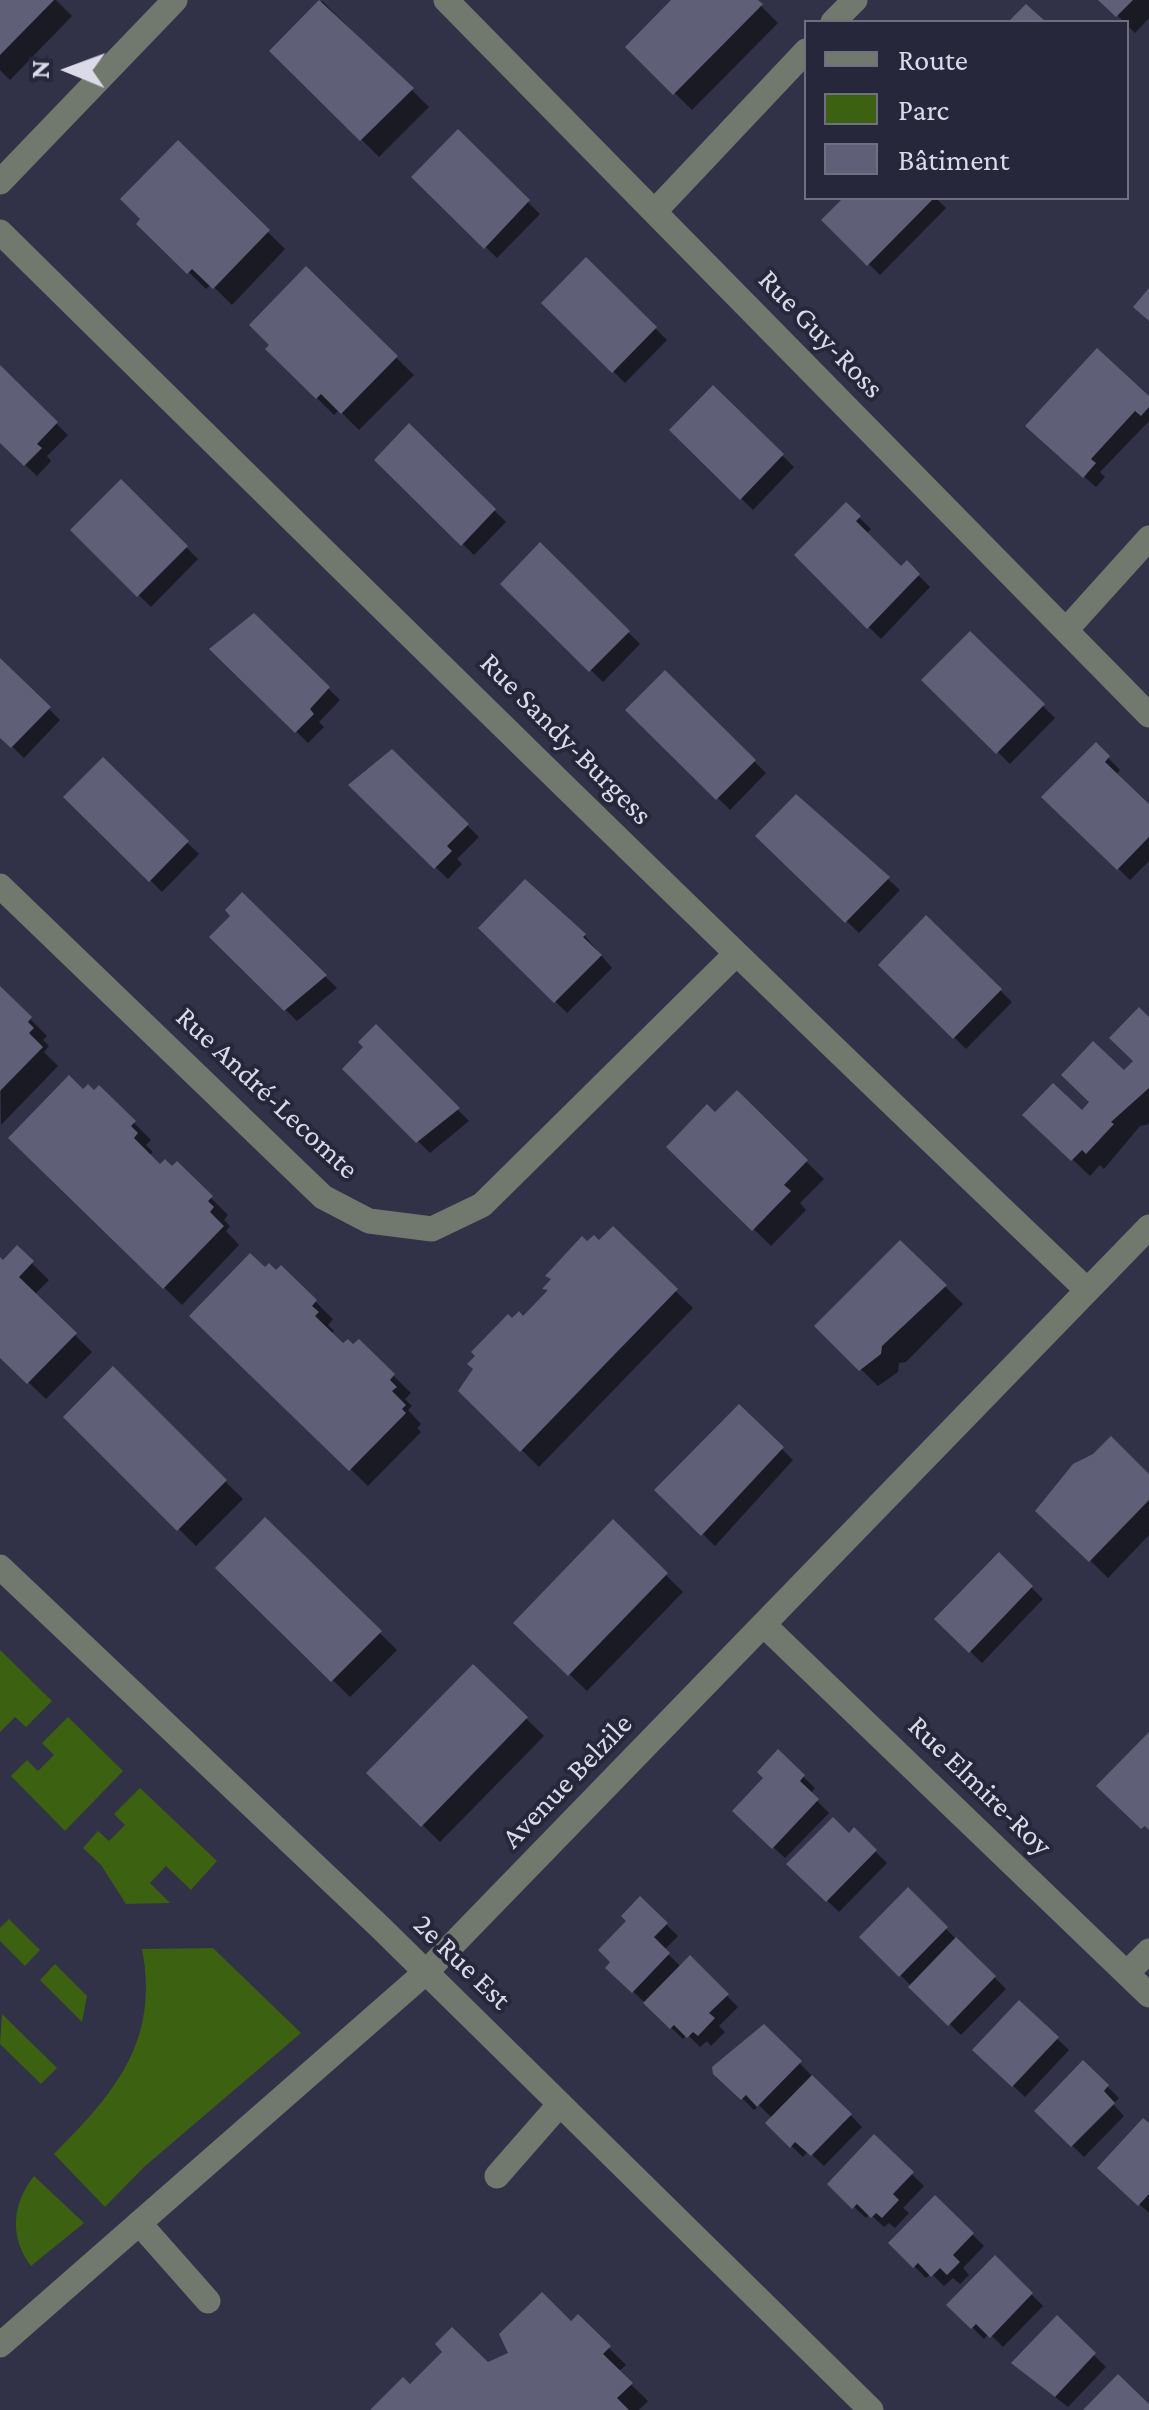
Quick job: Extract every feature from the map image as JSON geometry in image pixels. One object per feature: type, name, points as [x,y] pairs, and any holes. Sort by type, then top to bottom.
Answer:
[{"type":"street","points":[[0,182],[175,0]]},
{"type":"street","name":"Rue Guy-Ross","points":[[446,0],[1149,715]]},
{"type":"street","points":[[836,20],[855,0]]},
{"type":"street","points":[[655,210],[804,53]]},
{"type":"street","name":"Rue Sandy-Burgess","points":[[0,232],[504,722],[735,955],[1088,1290]]},
{"type":"street","points":[[1066,630],[1149,538]]},
{"type":"street","name":"Rue André-Lecomte","points":[[0,886],[324,1198],[369,1220],[432,1229],[482,1205],[735,955]]},
{"type":"street","name":"Avenue Belzile","points":[[0,2345],[426,1972],[1149,1227]]},
{"type":"street","name":"2e Rue Est","points":[[0,1567],[426,1972],[871,2410]]},
{"type":"street","name":"Rue Elmire-Roy","points":[[764,1625],[1149,1994]]},
{"type":"street","points":[[1128,1974],[1149,1952]]},
{"type":"street","points":[[496,2176],[560,2104]]},
{"type":"street","points":[[139,2223],[208,2300]]},
{"type":"green space","points":[[0,1650],[52,1701],[26,1727],[15,1717],[0,1732]]},
{"type":"green space","points":[[68,1717],[123,1771],[65,1831],[11,1776],[27,1760],[38,1771],[54,1755],[42,1743]]},
{"type":"green space","points":[[140,1788],[217,1861],[191,1890],[166,1866],[150,1883],[170,1903],[126,1904],[101,1865],[83,1848],[98,1831],[109,1841],[125,1825],[114,1814]]},
{"type":"green space","points":[[9,1919],[40,1950],[25,1966],[0,1941],[0,1928]]},
{"type":"green space","points":[[213,1948],[301,2033],[144,2167],[105,2207],[54,2154],[96,2110],[127,2064],[144,2011],[142,1949]]},
{"type":"green space","points":[[55,1964],[87,1996],[82,2022],[40,1980]]},
{"type":"green space","points":[[2,2014],[57,2068],[41,2084],[0,2044]]},
{"type":"green space","points":[[34,2176],[84,2223],[31,2266],[19,2244],[16,2221],[21,2198]]},
{"type":"building","points":[[0,0],[54,0],[0,55]]},
{"type":"building","points":[[319,0],[414,88],[360,141],[269,51]]},
{"type":"building","points":[[671,0],[758,0],[763,4],[673,95],[625,47]]},
{"type":"building","points":[[1098,0],[1133,0],[1116,17]]},
{"type":"building","points":[[1026,4],[1044,20],[1010,20]]},
{"type":"building","points":[[458,129],[530,200],[484,249],[411,177]]},
{"type":"building","points":[[178,140],[270,230],[213,289],[192,269],[187,274],[136,224],[140,219],[120,199]]},
{"type":"building","points":[[841,200],[932,200],[867,266],[821,220]]},
{"type":"building","points":[[586,257],[657,327],[612,373],[541,303]]},
{"type":"building","points":[[306,266],[398,356],[341,414],[321,394],[316,399],[265,349],[269,345],[249,325]]},
{"type":"building","points":[[1149,288],[1149,321],[1133,307]]},
{"type":"building","points":[[1097,348],[1149,396],[1149,407],[1141,416],[1135,411],[1091,459],[1096,463],[1083,478],[1025,426]]},
{"type":"building","points":[[0,365],[58,422],[37,444],[42,448],[24,466],[0,443]]},
{"type":"building","points":[[713,385],[784,454],[740,500],[669,430]]},
{"type":"building","points":[[409,423],[496,509],[461,546],[374,460]]},
{"type":"building","points":[[121,479],[188,546],[137,597],[70,530]]},
{"type":"building","points":[[846,502],[861,516],[856,521],[901,566],[907,560],[920,574],[867,629],[794,555]]},
{"type":"building","points":[[540,542],[630,631],[589,672],[500,584]]},
{"type":"building","points":[[254,613],[330,687],[310,709],[314,714],[295,733],[209,649]]},
{"type":"building","points":[[970,631],[1045,704],[996,754],[921,680]]},
{"type":"building","points":[[0,658],[51,707],[11,748],[0,738]]},
{"type":"building","points":[[665,670],[756,760],[716,800],[625,710]]},
{"type":"building","points":[[1096,742],[1110,756],[1105,762],[1149,804],[1149,837],[1117,870],[1041,797]]},
{"type":"building","points":[[392,749],[469,824],[447,846],[452,851],[434,869],[348,785]]},
{"type":"building","points":[[103,757],[189,841],[149,882],[63,797]]},
{"type":"building","points":[[796,794],[890,877],[845,923],[755,836]]},
{"type":"building","points":[[525,879],[586,934],[583,937],[602,955],[554,1003],[478,928]]},
{"type":"building","points":[[242,892],[327,975],[284,1011],[209,937],[230,916],[225,910]]},
{"type":"building","points":[[926,915],[1002,989],[953,1039],[878,965]]},
{"type":"building","points":[[0,986],[32,1017],[28,1022],[34,1028],[29,1033],[43,1047],[0,1091]]},
{"type":"building","points":[[1139,1007],[1149,1017],[1149,1088],[1111,1122],[1114,1124],[1086,1154],[1082,1150],[1071,1161],[1022,1115],[1053,1083],[1082,1110],[1089,1102],[1061,1075],[1093,1041],[1124,1070],[1133,1061],[1109,1038]]},
{"type":"building","points":[[376,1024],[460,1108],[416,1143],[342,1069],[363,1047],[358,1042]]},
{"type":"building","points":[[69,1075],[83,1089],[88,1084],[94,1090],[99,1085],[136,1121],[131,1126],[138,1133],[134,1138],[160,1164],[165,1159],[172,1166],[177,1161],[213,1196],[208,1201],[214,1207],[210,1212],[224,1226],[163,1289],[8,1138]]},
{"type":"building","points":[[737,1090],[808,1160],[784,1185],[791,1191],[752,1231],[666,1147],[707,1104],[715,1112]]},
{"type":"building","points":[[613,1226],[678,1289],[520,1452],[458,1391],[473,1369],[467,1364],[475,1356],[471,1352],[508,1314],[512,1318],[519,1311],[523,1316],[548,1290],[542,1289],[551,1279],[545,1276],[582,1236],[587,1241],[594,1235],[599,1240]]},
{"type":"building","points":[[900,1240],[947,1285],[882,1346],[881,1354],[859,1371],[814,1326]]},
{"type":"building","points":[[17,1245],[34,1261],[19,1277],[77,1333],[27,1384],[0,1358],[0,1257],[3,1260]]},
{"type":"building","points":[[250,1253],[265,1267],[269,1263],[276,1270],[281,1265],[317,1300],[312,1306],[319,1312],[315,1316],[343,1343],[348,1339],[353,1344],[359,1339],[395,1374],[390,1380],[397,1387],[392,1391],[406,1405],[402,1409],[406,1413],[349,1471],[189,1316]]},
{"type":"building","points":[[113,1366],[227,1480],[177,1531],[63,1417]]},
{"type":"building","points":[[739,1404],[784,1447],[701,1536],[654,1490]]},
{"type":"building","points":[[1111,1436],[1149,1474],[1149,1500],[1089,1562],[1035,1511],[1073,1464],[1093,1454]]},
{"type":"building","points":[[265,1517],[382,1631],[331,1682],[215,1568]]},
{"type":"building","points":[[613,1519],[668,1573],[568,1676],[513,1623]]},
{"type":"building","points":[[999,1552],[1033,1586],[969,1653],[934,1619]]},
{"type":"building","points":[[473,1664],[528,1717],[421,1827],[366,1773]]},
{"type":"building","points":[[1149,1732],[1149,1830],[1145,1826],[1141,1829],[1096,1786]]},
{"type":"building","points":[[778,1749],[805,1775],[800,1781],[819,1799],[772,1849],[732,1811],[763,1778],[757,1772]]},
{"type":"building","points":[[833,1817],[849,1833],[854,1827],[877,1850],[826,1902],[786,1864]]},
{"type":"building","points":[[908,1887],[948,1927],[899,1977],[859,1937]]},
{"type":"building","points":[[640,1896],[668,1923],[654,1937],[670,1953],[632,1993],[605,1968],[610,1962],[598,1950],[626,1921],[621,1916]]},
{"type":"building","points":[[956,1937],[996,1976],[948,2026],[908,1987]]},
{"type":"building","points":[[690,1955],[729,1994],[709,2013],[715,2018],[698,2036],[693,2032],[687,2038],[674,2025],[670,2029],[643,2003]]},
{"type":"building","points":[[1019,2000],[1059,2037],[1012,2087],[972,2050]]},
{"type":"building","points":[[764,2024],[802,2061],[757,2107],[746,2095],[741,2100],[713,2074],[712,2067]]},
{"type":"building","points":[[1083,2060],[1109,2085],[1104,2091],[1115,2103],[1071,2147],[1034,2111]]},
{"type":"building","points":[[812,2075],[852,2114],[811,2156],[795,2142],[790,2148],[765,2123]]},
{"type":"building","points":[[1143,2118],[1149,2123],[1149,2194],[1138,2206],[1097,2168]]},
{"type":"building","points":[[874,2134],[914,2172],[893,2194],[899,2200],[882,2218],[876,2213],[871,2218],[857,2204],[852,2209],[827,2184]]},
{"type":"building","points":[[935,2195],[974,2233],[953,2255],[960,2262],[947,2275],[940,2268],[931,2277],[918,2263],[913,2268],[888,2243]]},
{"type":"building","points":[[995,2255],[1033,2293],[990,2338],[976,2324],[971,2329],[946,2305]]},
{"type":"building","points":[[542,2292],[571,2321],[578,2314],[611,2346],[603,2354],[633,2383],[617,2398],[629,2410],[370,2410],[403,2377],[410,2384],[442,2352],[435,2344],[452,2327],[488,2362],[508,2353],[499,2334]]},
{"type":"building","points":[[1057,2315],[1096,2353],[1055,2397],[1011,2363]]},
{"type":"building","points":[[1118,2374],[1149,2404],[1149,2410],[1083,2410]]}]
